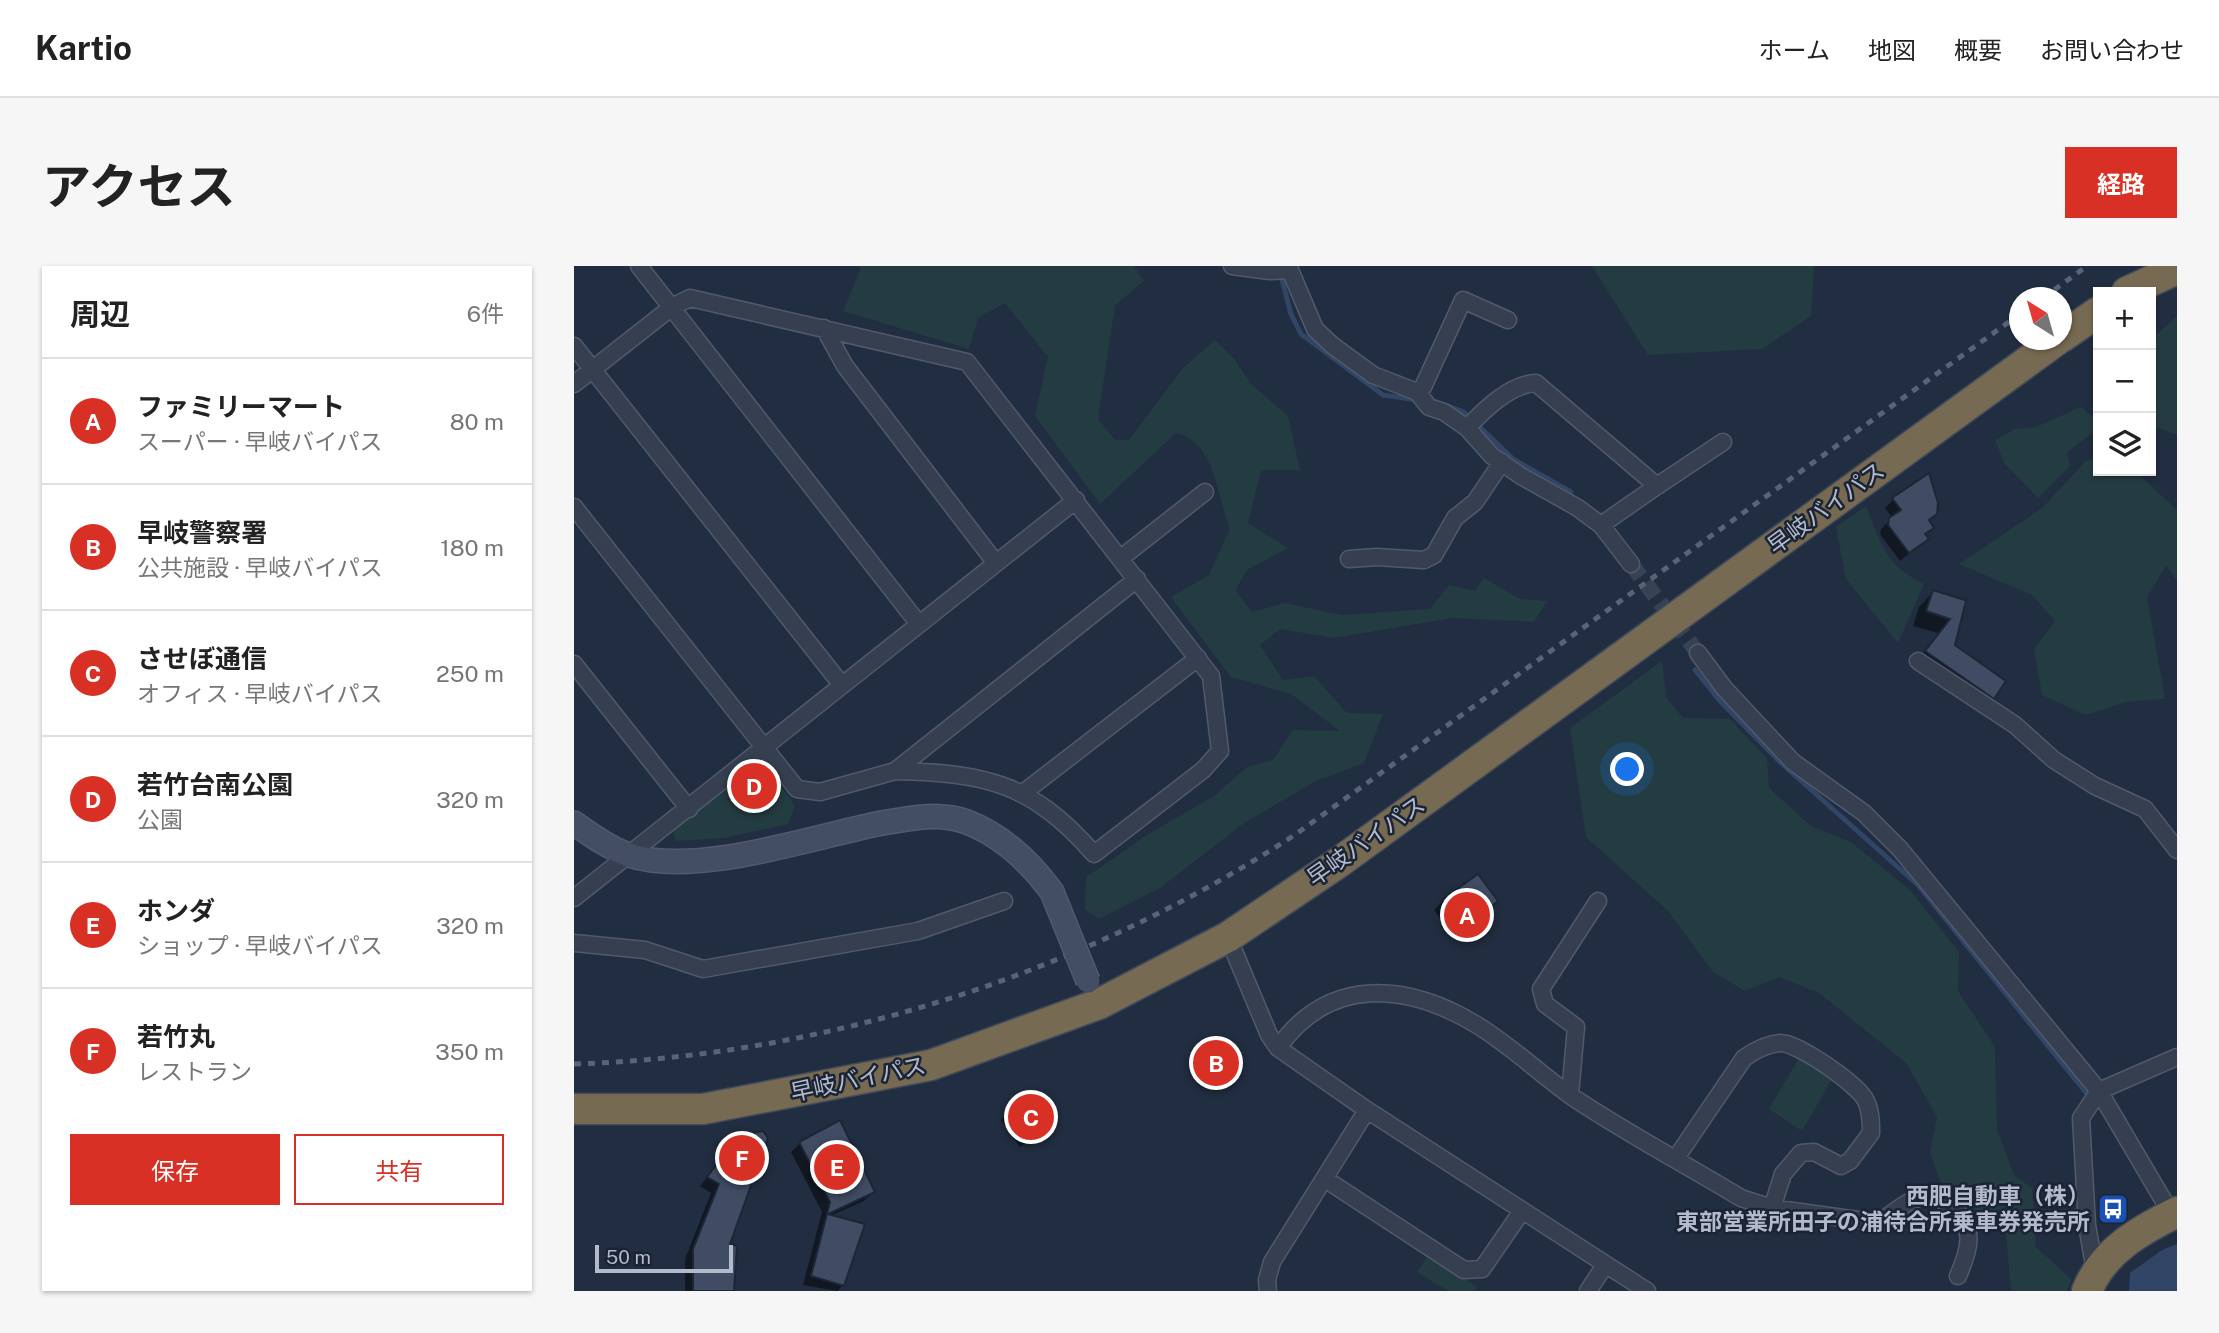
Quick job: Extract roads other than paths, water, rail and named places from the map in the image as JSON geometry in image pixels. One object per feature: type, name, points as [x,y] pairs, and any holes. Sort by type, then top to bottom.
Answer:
[{"type":"highway","points":[[2138,287],[2177,269]]},
{"type":"highway","name":"早岐バイパス","points":[[2072,329],[2093,315]]},
{"type":"highway","name":"早岐バイパス","points":[[574,1109],[703,1109],[931,1065],[1228,937],[1338,863],[2043,350]]},
{"type":"highway","points":[[2091,1281],[2116,1248],[2174,1214]]},
{"type":"street","points":[[639,266],[918,623]]},
{"type":"street","points":[[1232,266],[1270,271],[1289,268],[1315,329],[1332,345],[1373,375],[1416,392],[1429,407],[1444,412],[1467,428],[1502,462],[1578,508],[1601,525],[1631,564]]},
{"type":"street","points":[[574,384],[672,307],[690,298],[967,362],[1211,676],[1220,751],[1203,770],[1094,854],[1068,824],[1023,793],[964,774],[895,771],[820,792],[797,789],[574,507]]},
{"type":"street","points":[[1416,392],[1423,387],[1463,300],[1508,320]]},
{"type":"street","points":[[824,328],[845,366],[995,562]]},
{"type":"street","points":[[574,346],[841,684]]},
{"type":"street","points":[[1467,428],[1479,415],[1525,384],[1536,383],[1657,486]]},
{"type":"street","points":[[1601,525],[1723,442]]},
{"type":"street","points":[[1349,559],[1377,557],[1424,560],[1434,555],[1455,517],[1462,509],[1475,502],[1502,462]]},
{"type":"street","points":[[1121,558],[1205,492]]},
{"type":"street","points":[[574,898],[1076,500]]},
{"type":"street","points":[[895,771],[1137,579]]},
{"type":"street","points":[[1698,653],[1724,688],[1793,762],[1864,813],[1900,849],[2099,1091],[2174,1214]]},
{"type":"street","points":[[1023,793],[1198,658]]},
{"type":"street","points":[[1918,661],[2015,725],[2054,760],[2095,786],[2145,810],[2177,850]]},
{"type":"street","points":[[574,664],[689,809]]},
{"type":"street","points":[[574,823],[596,839],[630,855],[671,861],[734,856],[920,816],[965,821],[1006,843],[1032,865],[1052,892],[1094,993]]},
{"type":"street","points":[[574,943],[645,950],[702,969],[918,931],[1004,901]]},
{"type":"street","points":[[1570,1095],[1576,1027],[1545,1004],[1541,989],[1598,901]]},
{"type":"street","points":[[1228,937],[1269,1035],[1278,1048],[1367,1110],[1647,1291]]},
{"type":"street","points":[[1278,1048],[1286,1036],[1333,1000],[1376,991],[1404,995],[1476,1025],[1570,1095],[1741,1198],[1772,1208],[1879,1223],[1911,1200],[1929,1196],[1944,1201],[1954,1209],[1969,1230],[1970,1244],[1958,1276]]},
{"type":"street","points":[[1676,1158],[1744,1058],[1756,1050],[1781,1043],[1795,1046],[1854,1085],[1866,1100],[1871,1133],[1850,1161],[1841,1166],[1815,1152],[1801,1153],[1783,1174],[1772,1208]]},
{"type":"street","points":[[2091,1281],[2081,1118],[2099,1091],[2177,1057]]},
{"type":"street","points":[[1268,1291],[1267,1280],[1272,1262],[1367,1110]]},
{"type":"street","points":[[1325,1180],[1464,1270],[1482,1269],[1521,1211]]},
{"type":"street","points":[[1588,1291],[1605,1265]]},
{"type":"water","points":[[2177,1244],[2177,1291],[2129,1291],[2130,1273],[2162,1250]]},
{"type":"waterway","points":[[1280,272],[1291,314],[1301,334],[1383,395],[1418,400]]},
{"type":"waterway","points":[[1445,405],[1464,412],[1513,459],[1571,492]]},
{"type":"waterway","points":[[1695,670],[1720,701],[1781,763],[1918,885],[2087,1094]]},
{"type":"tunnel","points":[[1631,564],[1698,653]]},
{"type":"railway","points":[[2058,287],[2087,266]]},
{"type":"railway","points":[[574,1064],[669,1058],[764,1044],[858,1024],[951,998],[1041,966],[1129,927],[1215,883],[1296,834],[2009,322]]},
{"type":"place","name":"若竹台南公園","points":[[754,786]]},
{"type":"place","name":"ファミリーマート","points":[[1467,915]]},
{"type":"place","name":"早岐警察署","points":[[1216,1063]]},
{"type":"place","name":"させぼ通信","points":[[1031,1117]]},
{"type":"place","name":"若竹丸","points":[[742,1158]]},
{"type":"place","name":"ホンダ","points":[[837,1167]]},
{"type":"place","name":"西肥自動車（株） 東部営業所田子の浦待合所乗車券発売所","points":[[2113,1209]]}]
